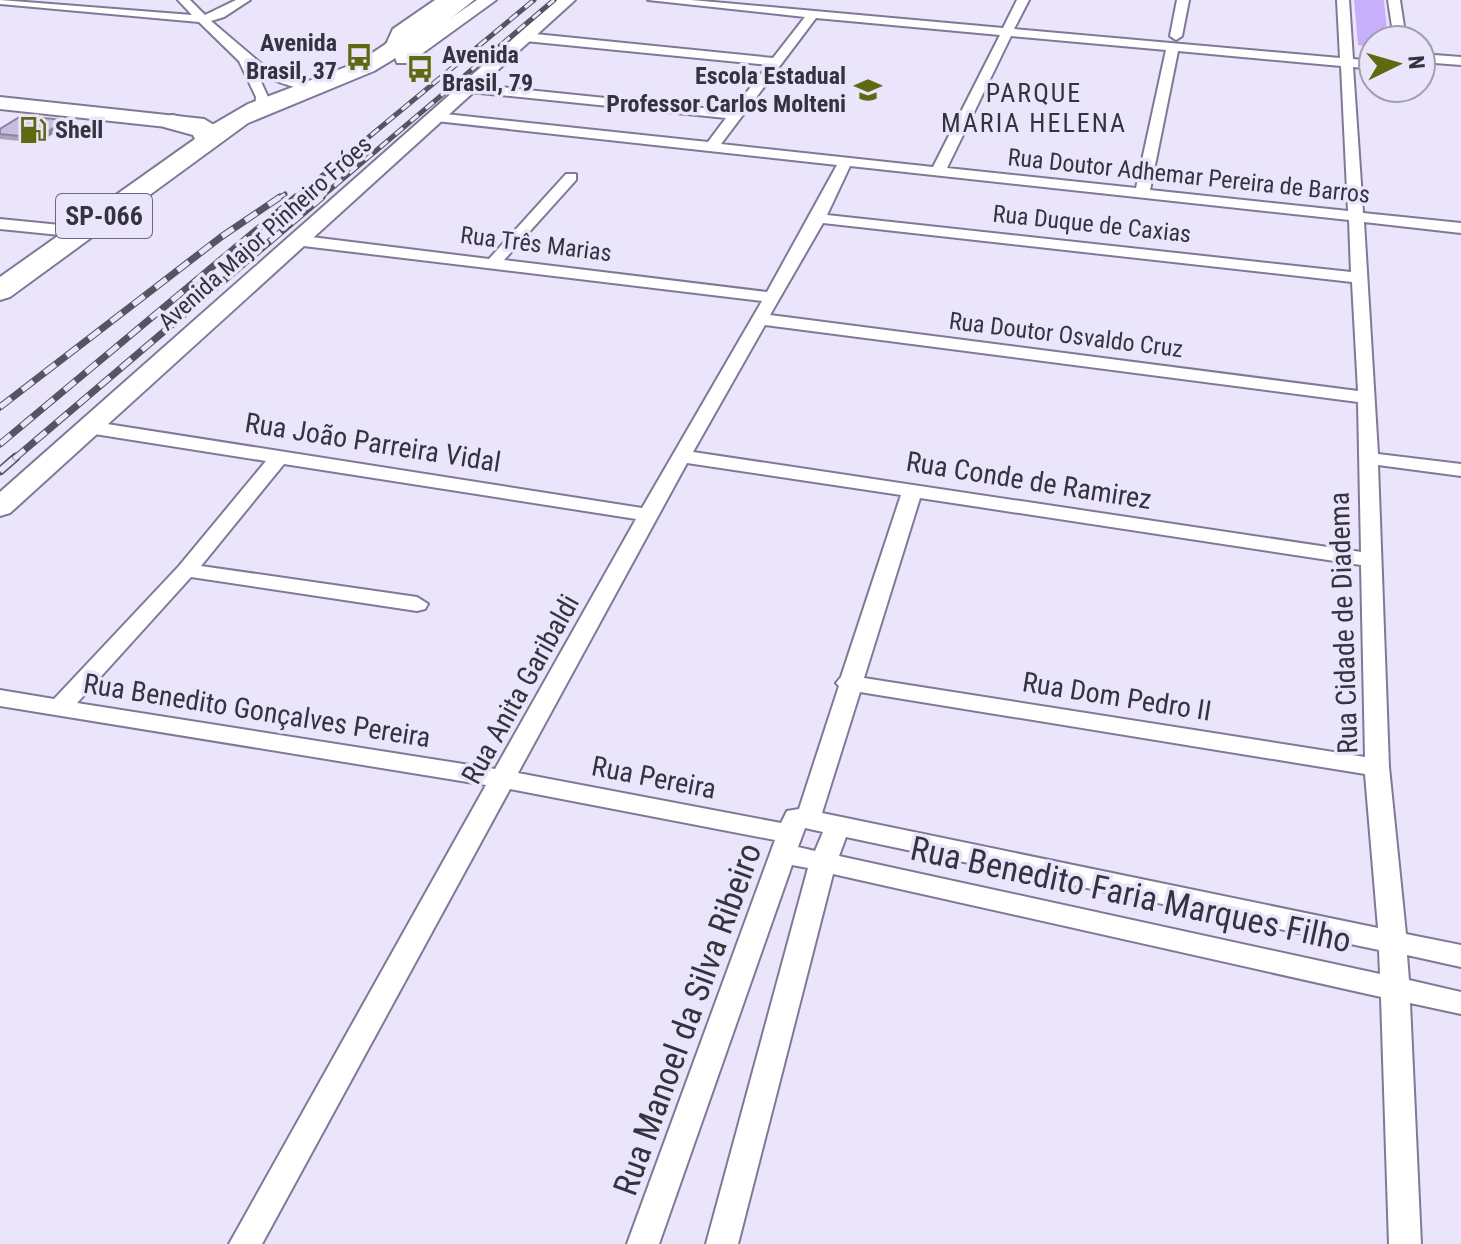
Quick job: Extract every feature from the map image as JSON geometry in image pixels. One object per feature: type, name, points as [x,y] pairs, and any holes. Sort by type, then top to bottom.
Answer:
[{"type":"highway","points":[[256,116],[397,56],[442,15],[464,0]]},
{"type":"highway","points":[[442,15],[472,0]]},
{"type":"highway","points":[[173,122],[216,134],[323,85],[397,56]]},
{"type":"highway","name":"SP-066","points":[[0,291],[216,134]]},
{"type":"street","points":[[184,0],[245,61],[279,80],[323,85]]},
{"type":"street","points":[[0,1],[203,19],[220,15],[244,0]]},
{"type":"street","points":[[397,56],[488,0]]},
{"type":"street","name":"Avenida Major Pinheiro Fróes","points":[[0,507],[567,0]]},
{"type":"street","points":[[654,0],[818,6]]},
{"type":"street","points":[[778,0],[1011,26],[1357,56]]},
{"type":"street","points":[[938,171],[1023,0]]},
{"type":"street","points":[[1142,194],[1183,0]]},
{"type":"street","name":"Rua Cidade de Diadema","points":[[1343,0],[1367,398],[1377,767],[1393,944],[1405,1244]]},
{"type":"street","points":[[1394,0],[1398,24]]},
{"type":"street","points":[[712,146],[818,6]]},
{"type":"street","points":[[525,37],[776,62]]},
{"type":"street","points":[[1348,57],[1357,60]]},
{"type":"street","points":[[1437,59],[1461,61]]},
{"type":"street","points":[[0,103],[173,122],[256,116],[262,97],[245,61]]},
{"type":"street","points":[[1437,71],[1461,73]]},
{"type":"street","points":[[470,88],[733,115]]},
{"type":"street","name":"Rua Doutor Adhemar Pereira de Barros","points":[[436,117],[1461,228]]},
{"type":"street","name":"Rua Anita Garibaldi","points":[[245,1244],[681,456],[818,218],[845,162]]},
{"type":"street","points":[[494,262],[571,177]]},
{"type":"street","name":"Rua Duque de Caxias","points":[[818,218],[1361,278]]},
{"type":"street","points":[[0,224],[80,232]]},
{"type":"street","name":"Rua Três Marias","points":[[295,240],[770,297]]},
{"type":"street","name":"Rua Doutor Osvaldo Cruz","points":[[760,319],[1367,398]]},
{"type":"street","name":"Rua João Parreira Vidal","points":[[88,427],[649,515]]},
{"type":"street","points":[[58,709],[186,570],[281,455]]},
{"type":"street","name":"Rua Conde de Ramirez","points":[[681,456],[1369,560]]},
{"type":"street","points":[[1368,458],[1461,470]]},
{"type":"street","name":"Rua Manoel da Silva Ribeiro","points":[[643,1244],[848,683],[912,491]]},
{"type":"street","points":[[186,570],[417,604]]},
{"type":"street","name":"Rua Dom Pedro II","points":[[848,683],[1377,767]]},
{"type":"street","name":"Rua Benedito Gonçalves Pereira","points":[[0,698],[504,779]]},
{"type":"street","name":"Rua Pereira","points":[[504,779],[795,831]]},
{"type":"street","points":[[722,1244],[823,863],[838,825]]},
{"type":"street","name":"Rua Benedito Faria Marques Filho","points":[[795,831],[838,825],[1461,956]]},
{"type":"street","name":"Rua Benedito Faria Marques Filho","points":[[795,831],[823,863],[1461,1003]]},
{"type":"shaded area","points":[[1354,0],[1384,0],[1386,24],[1357,24],[1357,34]]},
{"type":"building","name":"Shell","points":[[21,116],[65,120],[38,138],[0,134],[0,129]]},
{"type":"railway","points":[[294,199],[534,0]]},
{"type":"railway","points":[[319,199],[554,0]]},
{"type":"railway","points":[[278,199],[285,194]]},
{"type":"railway","points":[[0,444],[296,197]]},
{"type":"railway","points":[[14,459],[322,197]]},
{"type":"railway","points":[[0,407],[221,237],[278,199]]},
{"type":"railway","points":[[0,471],[16,457]]},
{"type":"place","name":"Avenida Brasil, 37","points":[[359,57]]},
{"type":"place","name":"Avenida Brasil, 79","points":[[420,69]]},
{"type":"place","name":"Escola Estadual Professor Carlos Molteni","points":[[868,90]]},
{"type":"place","name":"Shell","points":[[33,130]]},
{"type":"district","name":"PARQUE MARIA HELENA","points":[[1034,108]]}]
